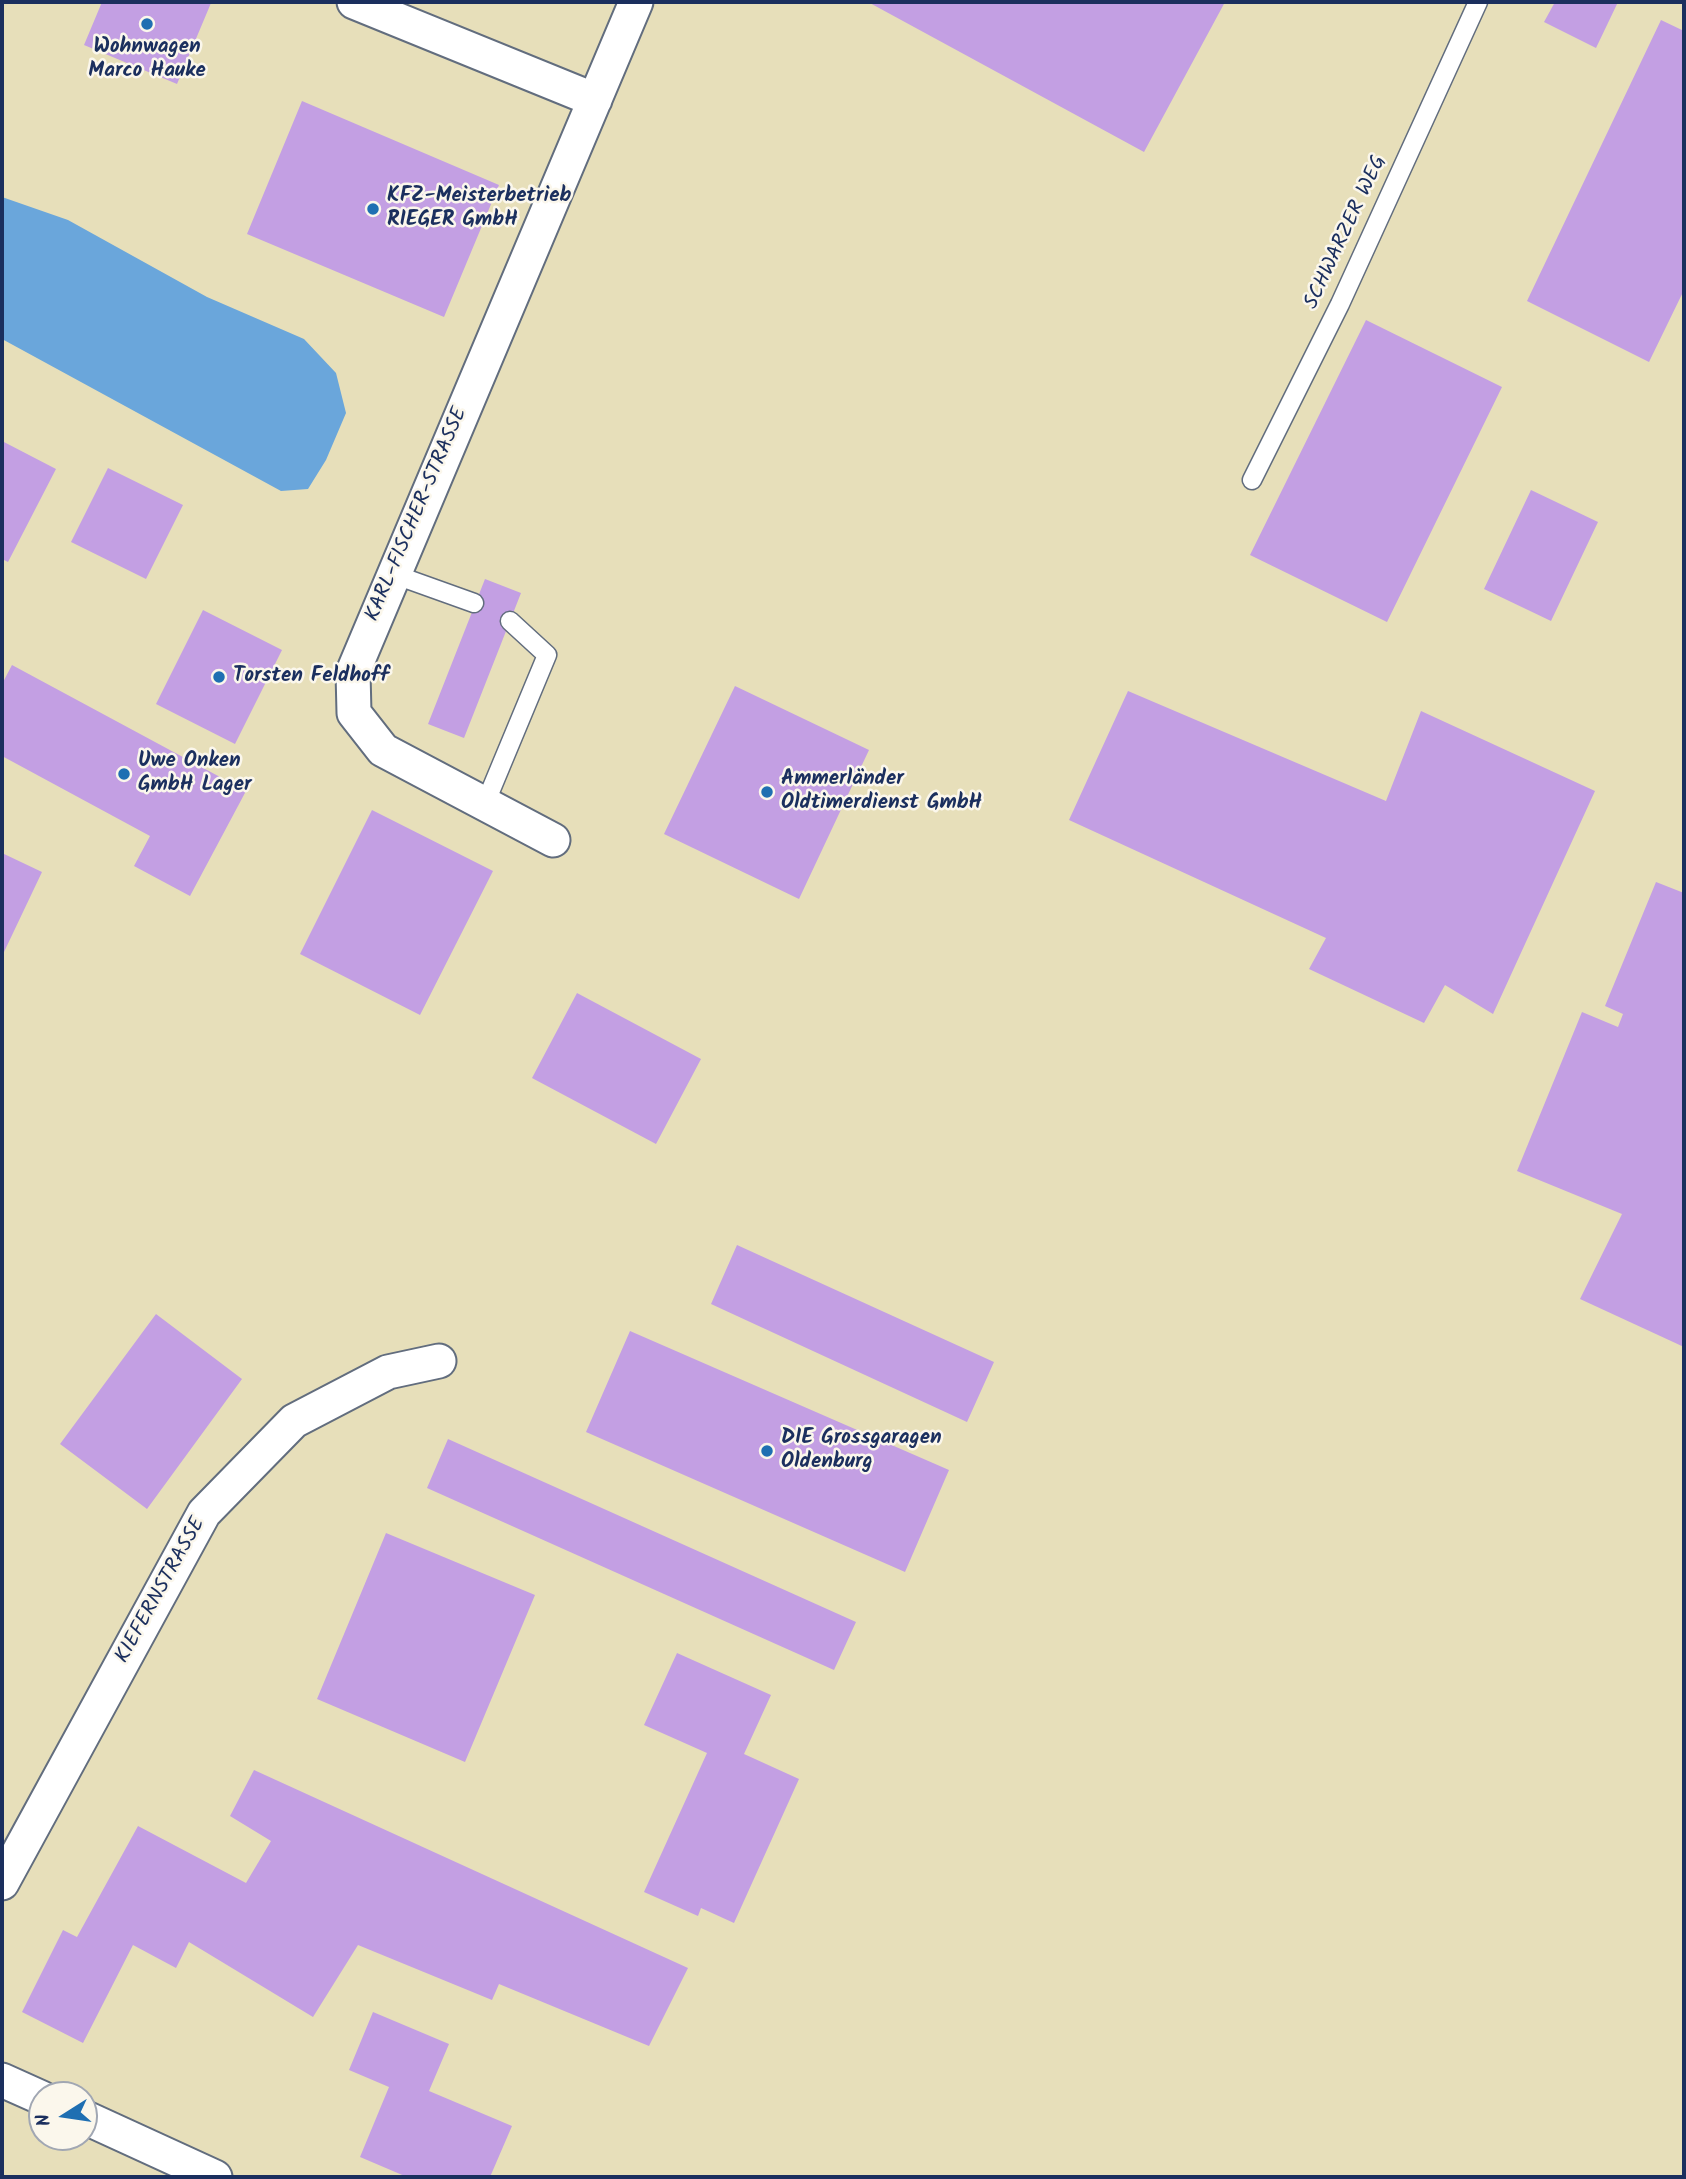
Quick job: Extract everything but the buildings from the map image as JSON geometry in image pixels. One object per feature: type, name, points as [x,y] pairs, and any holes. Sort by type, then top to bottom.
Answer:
[{"type":"street","points":[[354,2],[595,100]]},
{"type":"street","name":"KARL-FISCHER-STRASSE","points":[[553,840],[383,750],[354,713],[353,672],[636,2]]},
{"type":"street","name":"KIEFERNSTRASSE","points":[[2,1883],[204,1513],[294,1421],[388,1372],[439,1361]]},
{"type":"street","points":[[2,2080],[28,2092]]},
{"type":"street","points":[[98,2123],[215,2177]]},
{"type":"lane","name":"SCHWARZER WEG","points":[[1252,481],[1340,304],[1478,2]]},
{"type":"lane","points":[[393,574],[474,603]]},
{"type":"lane","points":[[485,804],[547,655],[510,621]]},
{"type":"water","points":[[2,197],[68,220],[207,297],[304,339],[336,373],[346,413],[326,460],[308,489],[281,491],[2,339]]},
{"type":"place","name":"Wohnwagen Marco Hauke","points":[[147,24]]},
{"type":"place","name":"KFZ-Meisterbetrieb RIEGER GmbH","points":[[373,209]]},
{"type":"place","name":"Torsten Feldhoff","points":[[219,677]]},
{"type":"place","name":"Uwe Onken GmbH Lager","points":[[124,774]]},
{"type":"place","name":"Ammerländer Oldtimerdienst GmbH","points":[[767,792]]},
{"type":"place","name":"DIE Grossgaragen Oldenburg","points":[[767,1451]]}]
